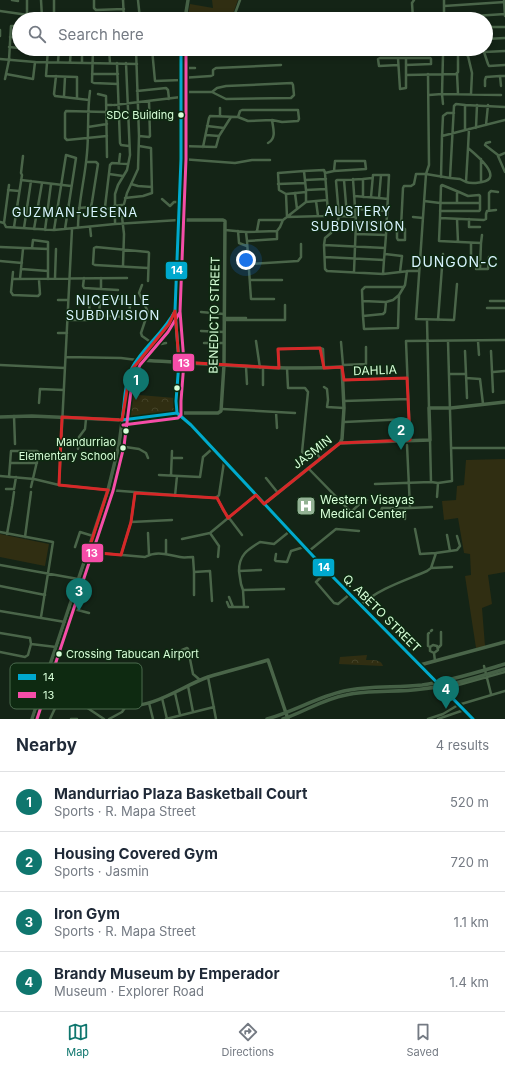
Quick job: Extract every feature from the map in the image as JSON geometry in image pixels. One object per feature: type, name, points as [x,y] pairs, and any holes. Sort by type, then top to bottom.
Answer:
[{"type":"main road","points":[[186,12],[188,0]]},
{"type":"main road","points":[[0,416],[122,420],[177,413],[176,401],[179,362],[175,311],[180,202],[181,56]]},
{"type":"main road","points":[[51,663],[80,579],[108,490],[119,446],[127,382],[130,372],[137,360],[169,324],[175,311]]},
{"type":"main road","name":"Q. ABETO STREET","points":[[177,413],[191,425],[256,496],[436,683],[473,719]]},
{"type":"main road","points":[[266,719],[287,717],[297,711],[348,694],[440,686],[484,668],[497,667],[505,664]]},
{"type":"main road","points":[[497,667],[495,670],[499,671]]},
{"type":"main road","points":[[424,687],[436,683],[486,676],[505,669]]},
{"type":"main road","points":[[474,673],[477,674],[475,677]]},
{"type":"main road","points":[[32,719],[35,709]]},
{"type":"street","points":[[7,0],[18,1]]},
{"type":"street","points":[[27,0],[28,12]]},
{"type":"street","points":[[41,0],[42,12]]},
{"type":"street","points":[[54,0],[54,12]]},
{"type":"street","points":[[94,0],[94,8],[96,10],[124,9],[123,0]]},
{"type":"street","points":[[138,0],[139,12]]},
{"type":"street","points":[[236,12],[240,0]]},
{"type":"street","points":[[413,12],[412,3],[414,0]]},
{"type":"street","points":[[444,0],[444,12]]},
{"type":"street","points":[[444,6],[504,2],[505,15],[493,16]]},
{"type":"street","points":[[0,11],[12,13]]},
{"type":"street","points":[[5,79],[9,60],[12,26]]},
{"type":"street","points":[[493,27],[505,26]]},
{"type":"street","points":[[0,30],[0,36]]},
{"type":"street","points":[[493,39],[505,38]]},
{"type":"street","points":[[493,50],[505,51]]},
{"type":"street","points":[[47,56],[45,77],[78,77],[77,98]]},
{"type":"street","points":[[58,56],[58,62]]},
{"type":"street","points":[[70,56],[70,62]]},
{"type":"street","points":[[82,56],[82,62]]},
{"type":"street","points":[[92,56],[92,82],[118,84]]},
{"type":"street","points":[[109,56],[110,63]]},
{"type":"street","points":[[128,164],[111,164],[105,207],[107,209],[123,205],[138,169],[140,136],[136,56]]},
{"type":"street","points":[[153,56],[155,82],[211,76],[213,75],[213,70],[216,68],[281,65]]},
{"type":"street","points":[[443,104],[444,56]]},
{"type":"street","points":[[458,56],[458,94]]},
{"type":"street","points":[[468,56],[472,72],[471,94]]},
{"type":"street","points":[[485,56],[489,66],[505,65]]},
{"type":"street","points":[[398,58],[400,89],[406,88],[406,59]]},
{"type":"street","points":[[0,59],[35,62],[137,64]]},
{"type":"street","points":[[398,65],[379,66],[378,59],[431,59],[431,64],[406,65]]},
{"type":"street","points":[[6,74],[33,79],[35,62]]},
{"type":"street","points":[[117,63],[120,145],[129,146]]},
{"type":"street","points":[[115,224],[115,194],[118,185],[127,170],[130,155],[126,63]]},
{"type":"street","points":[[181,68],[195,68]]},
{"type":"street","points":[[406,75],[457,73]]},
{"type":"street","points":[[92,74],[118,74]]},
{"type":"street","points":[[428,74],[429,163],[426,174],[415,318],[427,320],[453,320],[457,284]]},
{"type":"street","points":[[56,76],[54,95],[89,100]]},
{"type":"street","points":[[500,76],[501,86]]},
{"type":"street","points":[[485,86],[486,77],[505,76]]},
{"type":"street","points":[[64,96],[65,77]]},
{"type":"street","points":[[181,92],[212,92],[226,99],[291,98],[294,94],[292,83],[226,86],[219,87],[212,92]]},
{"type":"street","points":[[137,91],[166,88],[168,90],[169,99]]},
{"type":"street","points":[[78,228],[79,208],[86,162],[90,91]]},
{"type":"street","points":[[98,94],[105,95],[107,157]]},
{"type":"street","points":[[429,95],[501,95]]},
{"type":"street","points":[[106,105],[181,97]]},
{"type":"street","points":[[140,136],[150,136],[149,101]]},
{"type":"street","points":[[450,178],[455,105],[488,105],[505,107]]},
{"type":"street","points":[[465,105],[465,130]]},
{"type":"street","points":[[476,128],[477,105]]},
{"type":"street","points":[[486,125],[488,105]]},
{"type":"street","points":[[220,108],[220,116]]},
{"type":"street","points":[[203,147],[210,116],[238,117],[248,121],[272,120],[282,122],[298,121],[299,119],[297,110],[242,110],[240,111],[238,117]]},
{"type":"street","points":[[106,112],[66,111],[66,140],[107,136]]},
{"type":"street","points":[[441,177],[443,116],[447,113],[454,114]]},
{"type":"street","points":[[181,146],[217,146],[219,136],[231,117]]},
{"type":"street","points":[[268,143],[272,141],[273,138],[272,120]]},
{"type":"street","points":[[442,136],[505,120]]},
{"type":"street","points":[[88,127],[107,124]]},
{"type":"street","points":[[207,126],[224,128]]},
{"type":"street","points":[[466,182],[469,129]]},
{"type":"street","points":[[206,135],[219,136]]},
{"type":"street","points":[[490,142],[485,144],[498,155],[505,172]]},
{"type":"street","points":[[125,198],[136,198],[152,192],[151,148],[139,146]]},
{"type":"street","points":[[401,227],[403,188],[404,186],[411,186],[414,184],[416,174],[460,179],[472,184],[487,181],[490,175],[487,166],[481,158],[468,148]]},
{"type":"street","points":[[498,155],[505,153]]},
{"type":"street","points":[[118,163],[120,154]]},
{"type":"street","points":[[54,230],[66,155],[76,158],[65,229]]},
{"type":"street","points":[[14,227],[23,156]]},
{"type":"street","points":[[480,182],[481,158]]},
{"type":"street","points":[[181,159],[235,163],[252,160],[270,160]]},
{"type":"street","points":[[79,208],[91,207],[97,163],[86,162]]},
{"type":"street","points":[[326,189],[306,191],[296,194],[286,194],[279,190],[277,174],[304,171],[323,170],[325,172],[365,169],[365,162],[335,162],[334,171]]},
{"type":"street","points":[[304,171],[306,202]]},
{"type":"street","points":[[287,217],[326,216],[328,213],[325,172]]},
{"type":"street","points":[[109,174],[124,176]]},
{"type":"street","points":[[383,274],[389,175],[372,175],[372,178],[337,180],[339,216],[338,220],[332,225],[331,233],[324,238],[326,271],[383,274],[419,271]]},
{"type":"street","points":[[379,198],[381,175]]},
{"type":"street","points":[[371,198],[372,178]]},
{"type":"street","points":[[278,184],[326,179]]},
{"type":"street","points":[[353,179],[356,209],[354,272]]},
{"type":"street","points":[[363,179],[363,197]]},
{"type":"street","points":[[21,180],[71,186]]},
{"type":"street","points":[[344,180],[347,216]]},
{"type":"street","points":[[24,228],[31,181]]},
{"type":"street","points":[[34,229],[42,183]]},
{"type":"street","points":[[45,230],[51,184]]},
{"type":"street","points":[[132,184],[152,187]]},
{"type":"street","points":[[4,223],[9,185]]},
{"type":"street","points":[[440,211],[479,211],[480,196],[468,196],[451,188],[441,186],[440,202],[439,241],[481,243]]},
{"type":"street","points":[[8,190],[19,191]]},
{"type":"street","points":[[457,202],[457,193],[459,192]]},
{"type":"street","points":[[440,218],[486,219],[486,213],[489,210],[490,192],[498,192]]},
{"type":"street","points":[[286,194],[287,217]]},
{"type":"street","points":[[296,194],[297,209]]},
{"type":"street","points":[[354,196],[388,199]]},
{"type":"street","points":[[162,199],[170,206],[174,202],[180,202]]},
{"type":"street","points":[[247,241],[275,240],[277,238],[277,230],[283,220],[306,202],[327,200]]},
{"type":"street","points":[[316,201],[318,216]]},
{"type":"street","points":[[424,201],[480,203]]},
{"type":"street","points":[[356,209],[387,210]]},
{"type":"street","points":[[489,210],[496,210]]},
{"type":"street","points":[[339,216],[356,217]]},
{"type":"street","points":[[122,217],[124,234],[123,266]]},
{"type":"street","points":[[413,217],[423,218]]},
{"type":"street","points":[[457,219],[458,242]]},
{"type":"street","points":[[469,219],[469,227],[480,228]]},
{"type":"street","points":[[0,222],[4,223],[6,227],[54,230],[179,220],[223,220],[225,221],[225,230],[246,232],[277,230]]},
{"type":"street","points":[[258,231],[259,220],[283,220]]},
{"type":"street","points":[[356,222],[386,224]]},
{"type":"street","points":[[90,227],[91,236]]},
{"type":"street","points":[[401,227],[406,229],[405,240],[398,240],[397,238],[397,228],[401,227]]},
{"type":"street","points":[[59,485],[72,229]]},
{"type":"street","name":"BENEDICTO STREET","points":[[222,409],[224,365],[225,230]]},
{"type":"street","points":[[238,231],[239,244],[247,246]]},
{"type":"street","points":[[246,232],[251,299],[274,299]]},
{"type":"street","points":[[356,234],[386,235]]},
{"type":"street","points":[[480,269],[482,234]]},
{"type":"street","points":[[32,248],[33,240],[47,242],[48,279]]},
{"type":"street","points":[[471,243],[471,266]]},
{"type":"street","points":[[249,264],[298,261],[301,257],[301,244]]},
{"type":"street","points":[[324,245],[385,248]]},
{"type":"street","points":[[0,247],[48,249]]},
{"type":"street","points":[[148,268],[94,265],[95,248],[148,252],[148,268],[148,281]]},
{"type":"street","points":[[20,279],[23,249]]},
{"type":"street","points":[[55,278],[56,249]]},
{"type":"street","points":[[385,254],[402,256],[400,272]]},
{"type":"street","points":[[438,320],[443,254]]},
{"type":"street","points":[[325,257],[384,260]]},
{"type":"street","points":[[476,269],[488,269],[489,257]]},
{"type":"street","points":[[0,261],[22,263]]},
{"type":"street","points":[[21,269],[48,271]]},
{"type":"street","points":[[363,301],[386,302],[393,300],[399,295],[404,287],[407,271]]},
{"type":"street","points":[[13,272],[11,292],[13,295],[37,297],[40,294],[40,280]]},
{"type":"street","points":[[12,279],[40,280],[55,278],[127,278]]},
{"type":"street","points":[[84,278],[84,288],[118,290]]},
{"type":"street","points":[[101,278],[101,289]]},
{"type":"street","points":[[250,280],[282,280]]},
{"type":"street","points":[[142,285],[139,294],[148,312],[141,333],[142,336],[153,342],[160,344],[166,343]]},
{"type":"street","points":[[399,295],[398,328],[364,329],[362,290],[365,287],[404,287]]},
{"type":"street","points":[[67,320],[87,320],[93,315],[126,317],[129,315],[130,305],[125,304],[121,299],[103,298],[100,300],[99,315]]},
{"type":"street","points":[[58,300],[68,300]]},
{"type":"street","points":[[490,301],[505,301]]},
{"type":"street","points":[[363,316],[383,314],[385,312],[386,302]]},
{"type":"street","points":[[84,303],[89,304],[90,317]]},
{"type":"street","points":[[201,312],[224,317],[246,319],[285,319],[285,305]]},
{"type":"street","points":[[487,308],[505,308]]},
{"type":"street","points":[[427,320],[431,482]]},
{"type":"street","points":[[201,331],[224,332]]},
{"type":"street","points":[[58,332],[67,333]]},
{"type":"street","points":[[410,440],[406,341],[505,340]]},
{"type":"street","points":[[256,341],[263,385]]},
{"type":"street","points":[[375,484],[452,482],[448,341]]},
{"type":"street","points":[[478,341],[479,355]]},
{"type":"street","points":[[204,342],[224,343]]},
{"type":"street","points":[[340,342],[344,380],[344,422],[342,439],[340,443]]},
{"type":"street","points":[[66,357],[121,358],[261,368],[324,368],[366,364],[366,347]]},
{"type":"street","points":[[279,368],[278,349],[320,348],[323,349],[324,368]]},
{"type":"street","points":[[465,351],[467,398]]},
{"type":"street","points":[[491,351],[493,392]]},
{"type":"street","points":[[0,365],[65,368]]},
{"type":"street","points":[[246,367],[247,384]]},
{"type":"street","points":[[287,368],[288,388],[305,388],[308,392],[302,452],[305,454],[317,454],[320,458]]},
{"type":"street","points":[[493,372],[505,371]]},
{"type":"street","points":[[450,374],[466,374]]},
{"type":"street","name":"DAHLIA","points":[[344,380],[407,378]]},
{"type":"street","points":[[466,378],[480,379],[483,404]]},
{"type":"street","points":[[324,387],[327,389],[327,407],[344,408]]},
{"type":"street","points":[[39,403],[40,389],[64,390]]},
{"type":"street","points":[[344,401],[408,399]]},
{"type":"street","points":[[429,408],[451,408],[505,402]]},
{"type":"street","points":[[177,413],[218,413],[221,412],[222,409],[294,413]]},
{"type":"street","points":[[276,412],[277,428]]},
{"type":"street","points":[[14,416],[15,444]]},
{"type":"street","points":[[78,449],[79,437],[85,429],[86,419]]},
{"type":"street","points":[[344,422],[408,419]]},
{"type":"street","name":"JASMIN","points":[[264,504],[340,443],[430,440]]},
{"type":"street","points":[[407,445],[410,508]]},
{"type":"street","points":[[119,446],[139,449],[146,453],[148,458]]},
{"type":"street","points":[[451,448],[505,448]]},
{"type":"street","points":[[159,475],[200,476],[204,457],[212,449]]},
{"type":"street","points":[[9,476],[11,452],[13,450],[37,450],[39,453],[34,479],[31,486]]},
{"type":"street","points":[[171,475],[172,451]]},
{"type":"street","points":[[172,458],[182,458]]},
{"type":"street","points":[[217,497],[220,491],[224,462]]},
{"type":"street","points":[[10,463],[37,463]]},
{"type":"street","points":[[308,468],[350,510],[352,511],[364,500],[368,500]]},
{"type":"street","points":[[0,476],[34,479],[59,485],[135,493],[217,497]]},
{"type":"street","points":[[175,496],[177,476]]},
{"type":"street","points":[[6,489],[14,489],[16,477]]},
{"type":"street","points":[[266,478],[278,493]]},
{"type":"street","points":[[437,497],[438,483]]},
{"type":"street","points":[[6,534],[14,492]]},
{"type":"street","points":[[25,538],[31,492]]},
{"type":"street","points":[[120,555],[131,522],[135,493]]},
{"type":"street","points":[[182,539],[210,533],[256,496]]},
{"type":"street","points":[[217,497],[228,518],[242,535]]},
{"type":"street","points":[[380,513],[382,508],[404,509],[432,507]]},
{"type":"street","points":[[404,509],[405,519]]},
{"type":"street","points":[[131,522],[172,520]]},
{"type":"street","points":[[309,551],[336,529],[358,531]]},
{"type":"street","points":[[415,529],[420,554],[457,550],[460,544],[457,536]]},
{"type":"street","points":[[244,606],[243,590],[239,572],[239,562],[243,554],[260,542],[274,544],[290,531]]},
{"type":"street","points":[[0,532],[25,538],[53,542],[41,617]]},
{"type":"street","points":[[75,547],[80,532],[94,536]]},
{"type":"street","points":[[148,533],[149,555]]},
{"type":"street","points":[[210,533],[219,546],[218,557]]},
{"type":"street","points":[[447,535],[450,551]]},
{"type":"street","points":[[166,540],[166,553]]},
{"type":"street","points":[[276,554],[276,561],[287,562],[291,551],[305,547]]},
{"type":"street","points":[[88,552],[145,557],[149,555],[166,553],[179,557],[193,557],[194,596]]},
{"type":"street","points":[[431,568],[436,553]]},
{"type":"street","points":[[0,565],[80,579]]},
{"type":"street","points":[[361,605],[375,594],[390,586],[431,568],[452,567]]},
{"type":"street","points":[[239,572],[261,570]]},
{"type":"street","points":[[327,570],[316,582],[334,603],[338,604],[350,594]]},
{"type":"street","points":[[194,572],[210,571],[212,601]]},
{"type":"street","points":[[0,586],[45,594]]},
{"type":"street","points":[[243,590],[284,590]]},
{"type":"street","points":[[229,598],[233,607]]},
{"type":"street","points":[[227,602],[229,607],[248,607]]},
{"type":"street","points":[[70,608],[89,613]]},
{"type":"street","points":[[0,611],[65,622]]},
{"type":"street","points":[[431,631],[428,634],[428,646],[430,647],[430,651],[434,653],[436,661]]},
{"type":"street","points":[[434,653],[437,652],[441,645],[441,632]]},
{"type":"street","points":[[0,633],[30,638],[31,644],[27,657],[0,652]]},
{"type":"street","points":[[420,665],[505,642]]},
{"type":"street","points":[[31,644],[56,646]]},
{"type":"street","points":[[430,647],[435,645],[438,648]]},
{"type":"street","points":[[182,650],[188,649],[193,674],[200,680]]},
{"type":"street","points":[[142,704],[175,693],[208,677],[268,660],[287,717]]},
{"type":"street","points":[[484,668],[491,694]]},
{"type":"street","points":[[443,690],[486,676],[505,672]]},
{"type":"street","points":[[208,677],[216,719]]},
{"type":"street","points":[[188,686],[193,712]]},
{"type":"street","points":[[428,719],[443,714],[458,704],[505,691]]},
{"type":"street","points":[[175,693],[180,715]]},
{"type":"street","points":[[162,698],[167,719],[214,707]]},
{"type":"street","points":[[149,702],[153,719]]},
{"type":"street","points":[[50,719],[55,709]]},
{"type":"street","points":[[89,709],[104,719]]},
{"type":"street","points":[[109,719],[122,712],[124,709]]},
{"type":"street","points":[[438,719],[464,710]]},
{"type":"street","points":[[71,719],[77,719]]},
{"type":"highlighted area","points":[[175,311],[179,362],[279,368],[278,349],[320,348],[324,368],[342,367],[344,380],[407,378],[410,440],[340,443],[264,504],[256,495],[228,518],[217,498],[135,493],[131,522],[121,555],[88,552],[108,490],[59,485],[62,417],[122,420],[130,372],[169,324]]},
{"type":"green space","points":[[212,0],[238,0],[234,12],[189,12],[190,4],[213,8]]},
{"type":"green space","points":[[127,394],[175,398],[175,410],[174,412],[126,417],[124,415]]},
{"type":"green space","points":[[505,459],[505,572],[488,575],[492,604],[482,608],[485,646],[476,648],[465,576],[471,575],[470,554],[464,553],[458,518],[444,520],[442,501],[456,500],[457,486],[464,485],[466,460]]},
{"type":"green space","points":[[0,534],[49,544],[45,566],[0,557]]},
{"type":"green space","points":[[367,655],[366,660],[379,661],[383,666],[339,664],[340,657]]},
{"type":"transit line","name":"14","points":[[177,413],[122,420],[129,374],[142,353],[165,326],[175,311],[181,159],[181,56]]},
{"type":"transit line","name":"13","points":[[56,663],[113,491],[124,446],[132,383],[140,365],[168,332],[180,312],[186,159],[186,56]]},
{"type":"transit line","name":"14","points":[[175,311],[179,362],[176,401],[177,413]]},
{"type":"transit line","name":"13","points":[[123,425],[178,418],[181,415],[184,362],[180,311]]},
{"type":"transit line","name":"14","points":[[177,413],[191,425],[327,571],[473,719]]},
{"type":"transit line","name":"13","points":[[37,719],[40,709]]},
{"type":"place","name":"SDC Building","points":[[181,115]]},
{"type":"place","name":"Mandurriao Plaza Basketball Court","points":[[136,400]]},
{"type":"place","name":"Mandurriao Elementary School","points":[[123,448]]},
{"type":"place","name":"Housing Covered Gym","points":[[401,450]]},
{"type":"place","name":"Western Visayas Medical Center","points":[[306,506]]},
{"type":"place","name":"Iron Gym","points":[[79,611]]},
{"type":"place","name":"Crossing Tabucan Airport","points":[[59,654]]},
{"type":"place","name":"Brandy Museum by Emperador","points":[[446,709]]},
{"type":"district","name":"GUZMAN-JESENA","points":[[75,212]]},
{"type":"district","name":"AUSTERY SUBDIVISION","points":[[358,218]]},
{"type":"district","name":"DUNGON-C","points":[[455,261]]},
{"type":"district","name":"NICEVILLE SUBDIVISION","points":[[113,308]]}]
